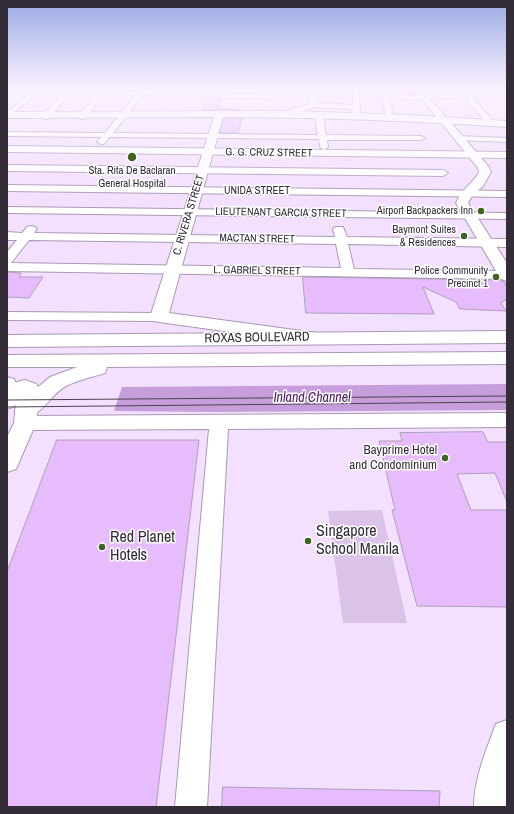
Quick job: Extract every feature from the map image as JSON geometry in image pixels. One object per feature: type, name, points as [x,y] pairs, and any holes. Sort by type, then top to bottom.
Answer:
[{"type":"main road","name":"C. RIVERA STREET","points":[[159,317],[216,126]]},
{"type":"main road","points":[[448,126],[484,167],[485,172],[479,183],[463,202],[507,275]]},
{"type":"main road","points":[[159,317],[319,338]]},
{"type":"main road","name":"ROXAS BOULEVARD","points":[[7,341],[507,337]]},
{"type":"main road","name":"ROXAS BOULEVARD","points":[[7,361],[507,358]]},
{"type":"main road","points":[[7,462],[15,403],[70,376],[123,360]]},
{"type":"street","points":[[7,260],[113,126]]},
{"type":"street","points":[[320,126],[348,272]]},
{"type":"street","points":[[414,126],[443,173],[463,202]]},
{"type":"street","points":[[7,134],[421,138]]},
{"type":"street","points":[[459,138],[507,140]]},
{"type":"street","name":"G. G. CRUZ STREET","points":[[7,150],[507,155]]},
{"type":"street","points":[[7,168],[443,173]]},
{"type":"street","name":"UNIDA STREET","points":[[7,188],[196,190],[334,203],[463,202],[507,194]]},
{"type":"street","name":"LIEUTENANT GARCIA STREET","points":[[7,210],[190,212],[334,203],[463,202],[507,216]]},
{"type":"street","name":"MACTAN STREET","points":[[7,236],[507,243]]},
{"type":"street","name":"L. GABRIEL STREET","points":[[7,267],[507,275]]},
{"type":"street","points":[[7,316],[159,317]]},
{"type":"street","points":[[15,403],[219,422],[507,420]]},
{"type":"street","points":[[191,807],[219,422]]},
{"type":"street","points":[[490,807],[490,792],[507,735]]},
{"type":"shaded area","points":[[382,510],[407,623],[343,623],[328,511]]},
{"type":"water","name":"Inland Channel","points":[[507,384],[507,410],[216,412],[114,411],[122,387]]},
{"type":"building","points":[[222,126],[240,126],[238,133],[220,133]]},
{"type":"building","points":[[7,272],[21,273],[19,277],[43,277],[29,298],[9,297],[7,300]]},
{"type":"building","points":[[303,277],[500,280],[504,282],[507,287],[507,299],[501,303],[506,311],[460,309],[456,302],[423,287],[434,314],[306,313]]},
{"type":"building","points":[[483,432],[488,442],[507,442],[507,502],[495,473],[457,474],[471,510],[507,510],[507,607],[417,606],[392,510],[395,510],[379,441],[402,441],[400,433]]},
{"type":"building","points":[[57,440],[199,440],[156,807],[7,807],[7,572]]},
{"type":"building","points":[[223,787],[440,791],[439,807],[222,807]]},
{"type":"tram line","points":[[7,400],[507,396]]},
{"type":"tram line","points":[[7,407],[507,402]]},
{"type":"place","name":"Sta. Rita De Baclaran General Hospital","points":[[132,157]]},
{"type":"place","name":"Airport Backpackers Inn","points":[[481,211]]},
{"type":"place","name":"Baymont Suites & Residences","points":[[464,236]]},
{"type":"place","name":"Police Community Precinct 1","points":[[496,277]]},
{"type":"place","name":"Bayprime Hotel and Condominium","points":[[445,458]]},
{"type":"place","name":"Singapore School Manila","points":[[308,541]]},
{"type":"place","name":"Red Planet Hotels","points":[[102,547]]}]
